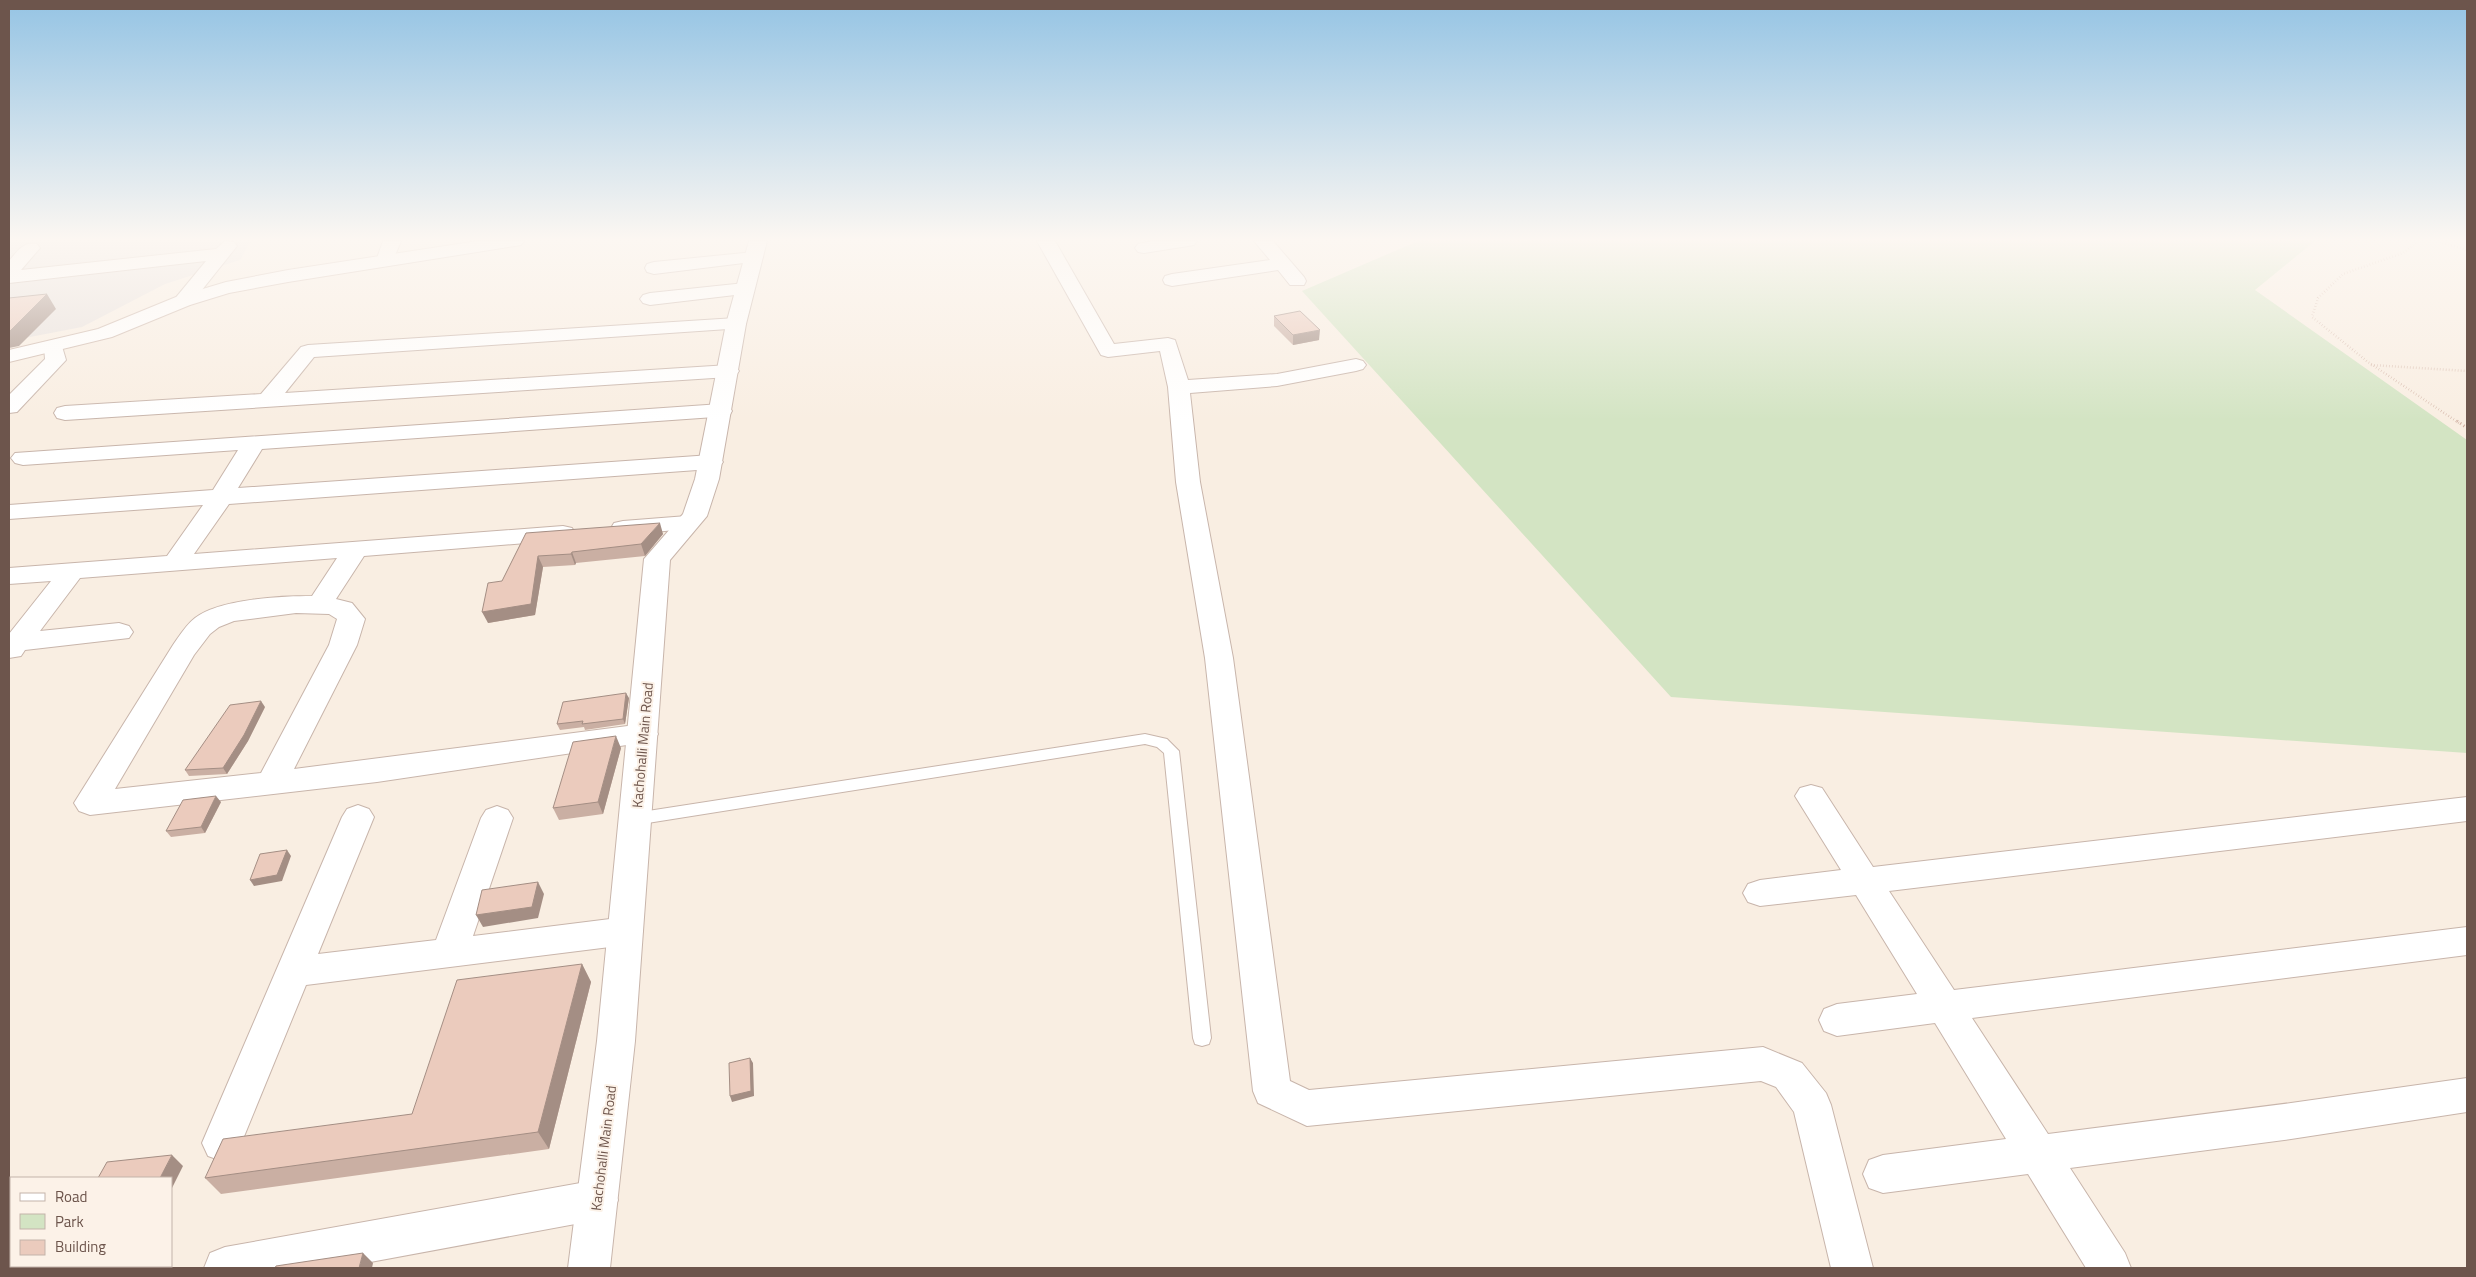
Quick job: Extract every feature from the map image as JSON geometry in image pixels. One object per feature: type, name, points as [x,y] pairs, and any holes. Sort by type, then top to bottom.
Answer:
[{"type":"street","points":[[9,356],[54,347],[105,333],[183,301]]},
{"type":"street","name":"Kachohalli Main Road","points":[[589,1268],[616,1041],[657,559],[695,516],[711,462],[742,301]]},
{"type":"street","points":[[1080,301],[1108,350],[1168,344],[1179,387],[1188,482],[1219,658],[1272,1090],[1307,1108],[1762,1064],[1789,1075],[1812,1105],[1852,1268]]},
{"type":"street","points":[[268,400],[308,351],[736,324]]},
{"type":"street","points":[[9,407],[56,360],[54,347]]},
{"type":"street","points":[[1179,387],[1277,380],[1356,365]]},
{"type":"street","points":[[65,413],[729,371]]},
{"type":"street","points":[[23,458],[721,411]]},
{"type":"street","points":[[176,563],[221,497],[254,443]]},
{"type":"street","points":[[9,512],[711,462]]},
{"type":"street","points":[[9,576],[687,523]]},
{"type":"street","points":[[319,605],[356,549]]},
{"type":"street","points":[[12,646],[72,571]]},
{"type":"street","points":[[271,782],[343,645],[351,619],[343,609],[319,605],[244,608],[213,618],[198,630],[90,803],[387,769],[643,734]]},
{"type":"street","points":[[12,646],[119,632]]},
{"type":"street","points":[[1812,796],[2110,1268]]},
{"type":"street","points":[[1760,893],[2467,809]]},
{"type":"street","points":[[222,1143],[358,817]]},
{"type":"street","points":[[450,953],[497,818]]},
{"type":"street","points":[[294,972],[626,931]]},
{"type":"street","points":[[1837,1020],[2467,941]]},
{"type":"street","points":[[1883,1174],[2291,1121],[2467,1095]]},
{"type":"street","points":[[225,1268],[597,1200]]},
{"type":"lane","points":[[635,819],[1145,739],[1162,743],[1171,751],[1202,1038]]},
{"type":"path","points":[[2317,301],[2312,317],[2336,340],[2467,428]]},
{"type":"path","points":[[2371,365],[2467,371]]},
{"type":"shaded area","points":[[9,301],[133,301],[82,327],[9,341]]},
{"type":"green space","points":[[1311,301],[2270,301],[2467,440],[2467,753],[1671,697]]},
{"type":"building","points":[[9,301],[40,301],[10,331]]},
{"type":"building","points":[[1300,311],[1320,330],[1293,335],[1274,316]]},
{"type":"building","points":[[660,523],[641,544],[572,552],[571,554],[538,556],[531,604],[482,612],[488,583],[502,581],[526,533]]},
{"type":"building","points":[[626,693],[623,719],[582,724],[583,721],[557,724],[563,702]]},
{"type":"building","points":[[261,701],[244,735],[223,768],[185,770],[230,705]]},
{"type":"building","points":[[616,736],[598,802],[553,808],[573,742]]},
{"type":"building","points":[[216,796],[201,827],[166,831],[183,800]]},
{"type":"building","points":[[287,850],[277,875],[250,880],[260,854]]},
{"type":"building","points":[[538,882],[532,907],[476,915],[482,890]]},
{"type":"building","points":[[582,964],[538,1132],[205,1178],[223,1139],[412,1114],[457,980]]},
{"type":"building","points":[[750,1058],[751,1091],[730,1096],[729,1063]]},
{"type":"building","points":[[172,1155],[161,1177],[99,1177],[107,1162]]},
{"type":"building","points":[[363,1253],[359,1268],[275,1268],[276,1266]]}]
